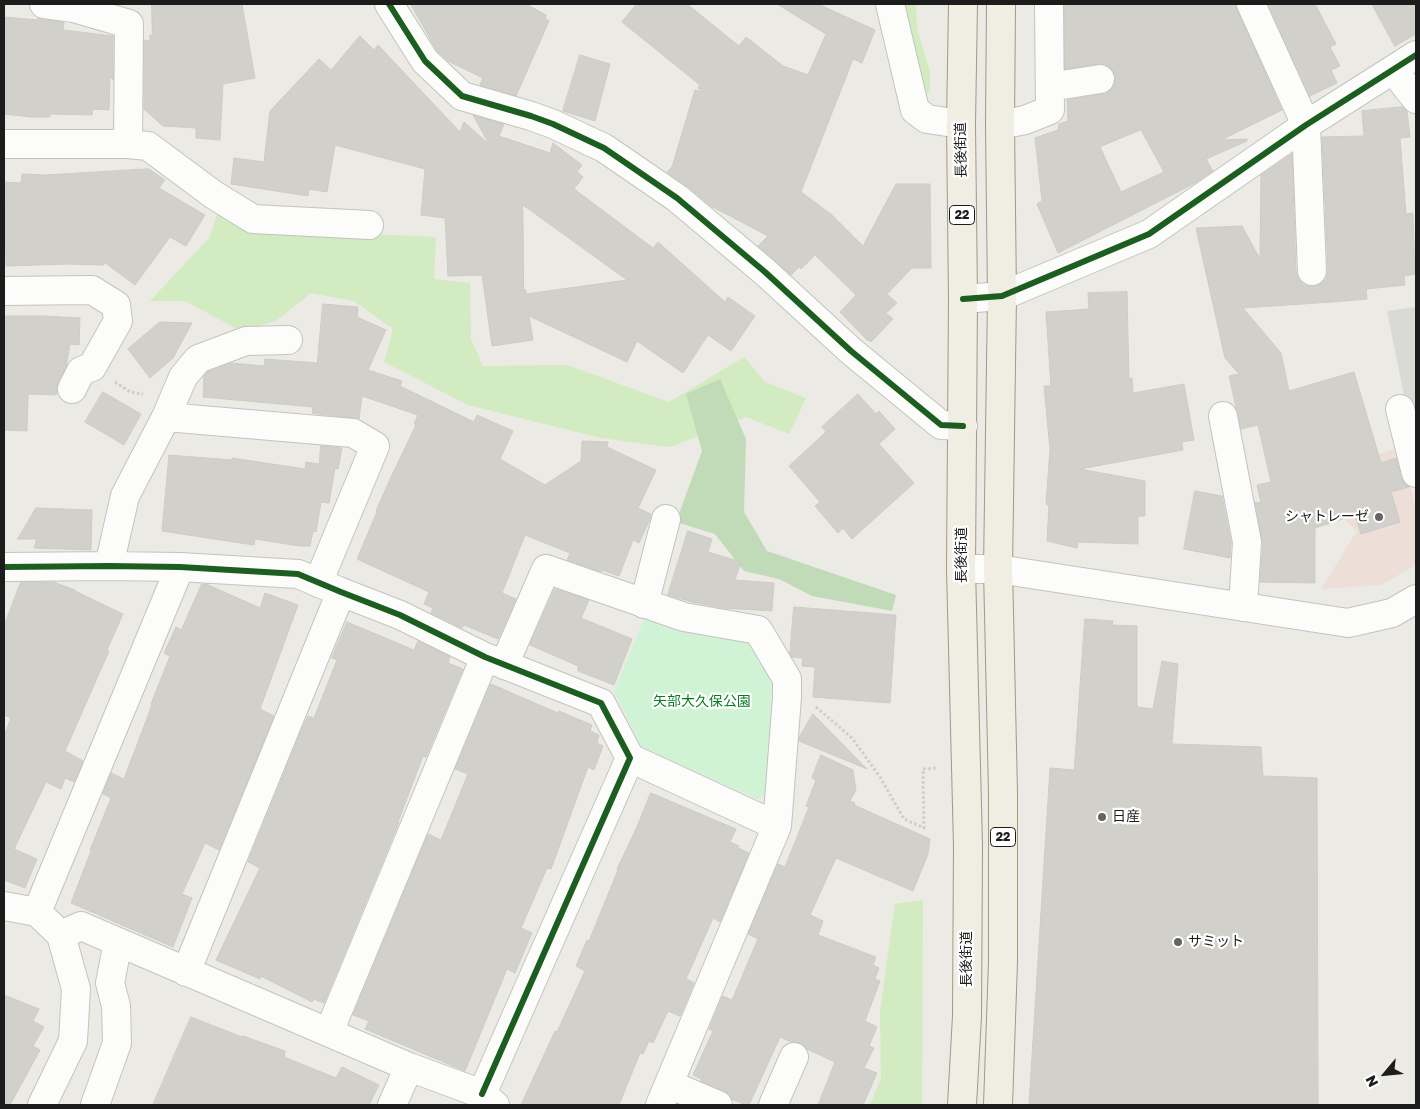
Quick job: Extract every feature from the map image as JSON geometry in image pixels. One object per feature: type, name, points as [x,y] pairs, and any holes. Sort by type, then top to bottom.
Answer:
[{"type":"main road","name":"長後街道","points":[[962,1105],[967,1016],[968,846],[961,569],[964,298],[961,124],[963,4]]},
{"type":"main road","name":"22","points":[[998,1105],[1003,962],[1003,793],[998,569],[1002,296],[1001,4]]},
{"type":"street","points":[[44,4],[74,8],[130,24],[128,144]]},
{"type":"street","points":[[389,4],[425,61],[462,96],[531,116],[604,148],[677,198],[765,272],[851,351],[941,425],[962,426]]},
{"type":"street","points":[[890,4],[915,110],[927,119],[961,124]]},
{"type":"street","points":[[1000,125],[1025,120],[1050,110],[1049,4]]},
{"type":"street","points":[[1251,4],[1306,125],[1312,271]]},
{"type":"street","points":[[964,298],[1002,296],[1149,234],[1306,125],[1416,55]]},
{"type":"street","points":[[1393,70],[1416,99]]},
{"type":"street","points":[[1050,87],[1100,79]]},
{"type":"street","points":[[4,144],[128,144],[148,146],[214,195],[254,219],[369,225]]},
{"type":"street","points":[[4,291],[92,290],[116,305],[118,321],[92,367],[81,370],[72,389]]},
{"type":"street","points":[[109,566],[125,496],[170,409],[183,377],[198,358],[246,341],[288,340]]},
{"type":"street","points":[[170,409],[353,433],[375,446],[330,587],[186,972]]},
{"type":"street","points":[[1400,409],[1416,473]]},
{"type":"street","points":[[1222,416],[1247,542],[1242,607]]},
{"type":"street","points":[[644,604],[666,519]]},
{"type":"street","points":[[36,912],[180,567]]},
{"type":"street","points":[[4,568],[180,567],[298,574],[400,615],[494,661],[601,703],[630,758],[777,826]]},
{"type":"street","points":[[329,1032],[494,661],[546,569],[684,617],[758,630],[787,679],[777,826],[664,1094],[718,1105]]},
{"type":"street","points":[[961,569],[998,569],[1348,623],[1392,613],[1416,599]]},
{"type":"street","points":[[60,935],[81,926],[489,1100],[630,758]]},
{"type":"street","points":[[4,906],[36,912],[60,935],[76,989],[73,1041],[42,1105]]},
{"type":"street","points":[[95,1105],[117,1043],[116,1006],[110,983],[118,942]]},
{"type":"street","points":[[773,1105],[794,1057]]},
{"type":"street","points":[[392,1105],[409,1067]]},
{"type":"path","points":[[92,367],[130,392],[170,409]]},
{"type":"path","points":[[787,697],[816,707],[852,738],[880,777],[904,819],[924,828],[922,769],[942,768]]},
{"type":"shaded area","points":[[1416,307],[1416,455],[1387,311]]},
{"type":"shaded area","name":"シャトレーゼ","points":[[1399,448],[1416,509],[1416,565],[1381,585],[1321,589],[1357,531],[1337,513],[1327,470]]},
{"type":"green space","points":[[900,4],[916,4],[917,28],[930,72],[930,92],[922,94]]},
{"type":"green space","points":[[218,211],[251,229],[436,237],[434,279],[470,283],[471,339],[483,366],[567,365],[669,402],[744,357],[765,382],[806,398],[789,434],[746,417],[670,447],[601,438],[468,405],[384,362],[393,329],[354,301],[311,293],[277,320],[243,332],[185,301],[150,301],[210,237]]},
{"type":"green space","points":[[720,379],[746,439],[744,512],[767,551],[896,595],[892,611],[812,596],[779,579],[744,571],[715,534],[676,522],[702,451],[686,394]]},
{"type":"green space","name":"矢部大久保公園","points":[[645,617],[668,628],[752,642],[772,684],[766,795],[757,799],[642,748],[614,691]]},
{"type":"green space","points":[[923,900],[922,1105],[870,1105],[881,1078],[880,1011],[895,904]]},
{"type":"building","points":[[152,4],[242,4],[255,78],[223,84],[220,140],[196,138],[196,128],[163,126],[144,109],[144,40],[150,41],[150,35],[152,35]]},
{"type":"building","points":[[411,4],[526,4],[546,15],[545,18],[549,21],[516,96],[480,85],[483,78],[448,61],[437,51]]},
{"type":"building","points":[[637,4],[687,4],[739,46],[746,37],[783,66],[808,75],[826,34],[777,4],[818,4],[875,30],[862,63],[853,59],[801,192],[832,215],[863,246],[896,184],[930,184],[931,268],[912,268],[887,294],[897,303],[886,313],[893,319],[871,342],[840,312],[856,295],[815,255],[801,269],[799,267],[791,275],[758,246],[768,236],[711,206],[667,172],[672,167],[695,90],[703,92],[698,88],[700,85],[622,22]]},
{"type":"building","points":[[1065,4],[1236,4],[1282,110],[1221,140],[1247,139],[1247,141],[1206,159],[1213,171],[1193,184],[1058,253],[1037,204],[1042,201],[1035,138],[1058,130],[1059,124],[1068,121],[1067,100],[1109,91],[1114,85],[1115,77],[1112,70],[1105,64],[1065,69]],"holes":[[[1141,130],[1164,172],[1121,192],[1100,147]]]},
{"type":"building","points":[[1268,4],[1315,4],[1336,44],[1330,47],[1340,66],[1331,70],[1337,83],[1310,96]]},
{"type":"building","points":[[1372,4],[1416,4],[1416,34],[1395,46]]},
{"type":"building","points":[[4,17],[38,20],[38,18],[64,22],[63,30],[113,36],[113,80],[110,77],[109,110],[93,109],[92,115],[50,114],[50,117],[4,114]]},
{"type":"building","points":[[360,36],[374,50],[378,45],[460,132],[464,122],[489,144],[473,115],[504,124],[499,136],[550,153],[553,143],[582,165],[577,172],[583,177],[574,189],[653,248],[658,242],[725,302],[728,297],[755,316],[731,351],[708,335],[683,373],[637,341],[627,362],[529,316],[533,340],[492,346],[482,275],[448,276],[445,218],[421,215],[425,169],[335,145],[327,192],[309,189],[308,196],[231,184],[234,158],[264,162],[270,111],[319,59],[331,70]],"holes":[[[523,205],[627,280],[526,294],[526,290],[524,290]]]},
{"type":"building","points":[[580,55],[610,64],[595,121],[563,111]]},
{"type":"building","points":[[1403,107],[1407,111],[1410,137],[1400,138],[1406,214],[1413,213],[1415,274],[1404,276],[1405,285],[1366,289],[1367,299],[1243,308],[1281,353],[1289,391],[1354,372],[1381,463],[1396,458],[1401,477],[1409,487],[1391,492],[1400,522],[1361,534],[1355,515],[1315,528],[1315,583],[1260,582],[1263,543],[1255,502],[1261,503],[1257,485],[1271,482],[1258,425],[1241,429],[1229,376],[1239,374],[1225,358],[1196,228],[1242,226],[1260,259],[1261,175],[1292,154],[1296,272],[1299,280],[1304,285],[1312,287],[1320,284],[1326,279],[1328,270],[1322,137],[1364,136],[1362,111]]},
{"type":"building","points":[[149,169],[165,180],[159,188],[205,215],[186,246],[170,237],[135,285],[104,262],[104,265],[6,266],[4,182],[21,183],[22,174],[45,175]]},
{"type":"building","points":[[1127,292],[1129,379],[1132,378],[1133,393],[1184,384],[1194,440],[1182,442],[1183,450],[1080,469],[1145,481],[1145,516],[1138,516],[1138,544],[1078,542],[1077,548],[1047,541],[1049,506],[1046,504],[1050,449],[1044,386],[1051,386],[1046,312],[1089,309],[1088,293]]},
{"type":"building","points":[[323,304],[358,307],[357,317],[386,330],[368,370],[402,381],[400,386],[474,422],[477,415],[513,431],[500,459],[545,485],[581,461],[582,441],[608,442],[607,447],[656,470],[638,508],[651,514],[650,519],[639,543],[633,540],[619,576],[567,560],[570,553],[525,535],[502,593],[516,599],[498,639],[464,625],[462,628],[431,613],[433,608],[424,604],[429,592],[357,559],[376,511],[416,425],[414,424],[418,415],[362,396],[359,419],[312,413],[313,407],[203,397],[204,376],[207,372],[231,363],[264,366],[265,359],[317,363]]},
{"type":"building","points":[[4,316],[80,318],[79,345],[70,344],[66,367],[58,382],[56,395],[28,394],[27,431],[4,430]]},
{"type":"building","points":[[160,322],[192,323],[173,358],[150,378],[128,349]]},
{"type":"building","points":[[103,392],[141,414],[124,445],[85,422]]},
{"type":"building","points":[[858,394],[876,414],[879,411],[895,429],[879,444],[914,483],[852,539],[843,528],[838,533],[815,506],[820,502],[789,466],[826,432],[822,427]]},
{"type":"building","points":[[321,446],[342,448],[338,469],[335,468],[329,503],[321,502],[316,532],[313,531],[310,546],[255,539],[254,545],[162,531],[169,455],[232,460],[232,458],[305,469],[306,462],[319,464]]},
{"type":"building","points":[[1195,491],[1222,496],[1231,543],[1230,558],[1184,549]]},
{"type":"building","points":[[36,508],[92,510],[91,550],[34,548],[37,539],[18,539]]},
{"type":"building","points":[[688,531],[712,539],[708,552],[741,562],[735,580],[774,583],[772,611],[723,608],[668,595]]},
{"type":"building","points":[[21,582],[53,582],[75,590],[123,614],[107,650],[109,651],[65,751],[83,761],[74,782],[65,778],[61,789],[46,782],[14,849],[37,859],[25,888],[4,880],[4,736],[11,718],[4,715],[4,626]]},
{"type":"building","points":[[202,584],[206,584],[260,608],[265,593],[298,605],[260,709],[274,716],[219,850],[205,843],[182,894],[192,898],[173,947],[71,903],[111,798],[103,794],[111,773],[124,779],[170,656],[164,653],[176,627],[181,630]]},
{"type":"building","points":[[555,589],[589,600],[581,618],[632,639],[614,685],[578,671],[578,666],[530,645]]},
{"type":"building","points":[[794,607],[896,615],[890,703],[813,697],[815,667],[802,666],[803,658],[792,657],[790,654]]},
{"type":"building","name":"サミット","points":[[1085,619],[1113,621],[1112,625],[1137,626],[1137,707],[1153,709],[1162,661],[1178,664],[1172,744],[1261,747],[1263,776],[1317,778],[1318,1105],[1029,1105],[1050,768],[1074,770]]},
{"type":"building","points":[[347,622],[414,650],[418,641],[450,657],[448,663],[463,669],[426,757],[423,756],[399,822],[324,1003],[314,999],[312,1002],[261,976],[260,979],[216,960],[260,868],[248,862],[302,729],[308,716],[314,718],[337,660],[332,658]]},
{"type":"building","points":[[491,684],[558,713],[559,711],[592,725],[590,731],[599,735],[597,743],[603,746],[594,770],[588,767],[551,869],[547,868],[521,928],[532,933],[515,973],[507,969],[465,1071],[365,1029],[369,1021],[353,1015],[428,834],[441,840],[468,774],[455,769]]},
{"type":"building","points":[[813,714],[867,769],[799,741]]},
{"type":"building","points":[[821,755],[853,770],[856,790],[850,801],[855,803],[854,805],[930,839],[928,854],[913,891],[836,858],[810,915],[823,921],[818,935],[876,957],[873,965],[879,968],[875,979],[880,981],[865,1021],[877,1027],[869,1046],[874,1048],[864,1068],[877,1073],[863,1105],[818,1105],[835,1062],[807,1049],[801,1043],[791,1042],[780,1037],[749,1105],[746,1105],[732,1099],[724,1091],[701,1081],[701,1079],[693,1075],[713,1031],[709,1029],[723,996],[732,1000],[758,939],[748,934],[778,864],[785,867],[809,807],[806,806],[816,780],[812,778]]},
{"type":"building","points":[[651,793],[736,829],[730,842],[749,853],[720,922],[713,918],[686,979],[694,983],[680,1016],[668,1011],[653,1043],[649,1041],[643,1054],[640,1053],[619,1105],[521,1105],[585,971],[576,966],[587,940],[589,941],[617,869]]},
{"type":"building","points":[[4,995],[39,1009],[33,1021],[44,1027],[33,1046],[40,1050],[10,1105],[4,1105]]},
{"type":"building","points":[[191,1017],[285,1051],[284,1057],[336,1078],[342,1067],[379,1085],[369,1105],[153,1105]]},
{"type":"cycle path","points":[[389,4],[425,61],[462,96],[553,124],[604,148],[677,198],[765,272],[851,351],[941,425],[963,426]]},
{"type":"cycle path","points":[[963,299],[1002,296],[1149,234],[1306,125],[1416,55]]},
{"type":"cycle path","points":[[4,567],[180,567],[298,574],[400,615],[485,657],[601,703],[630,758],[482,1094]]},
{"type":"place","name":"シャトレーゼ","points":[[1379,517]]},
{"type":"place","name":"日産","points":[[1102,817]]},
{"type":"place","name":"サミット","points":[[1178,942]]}]
